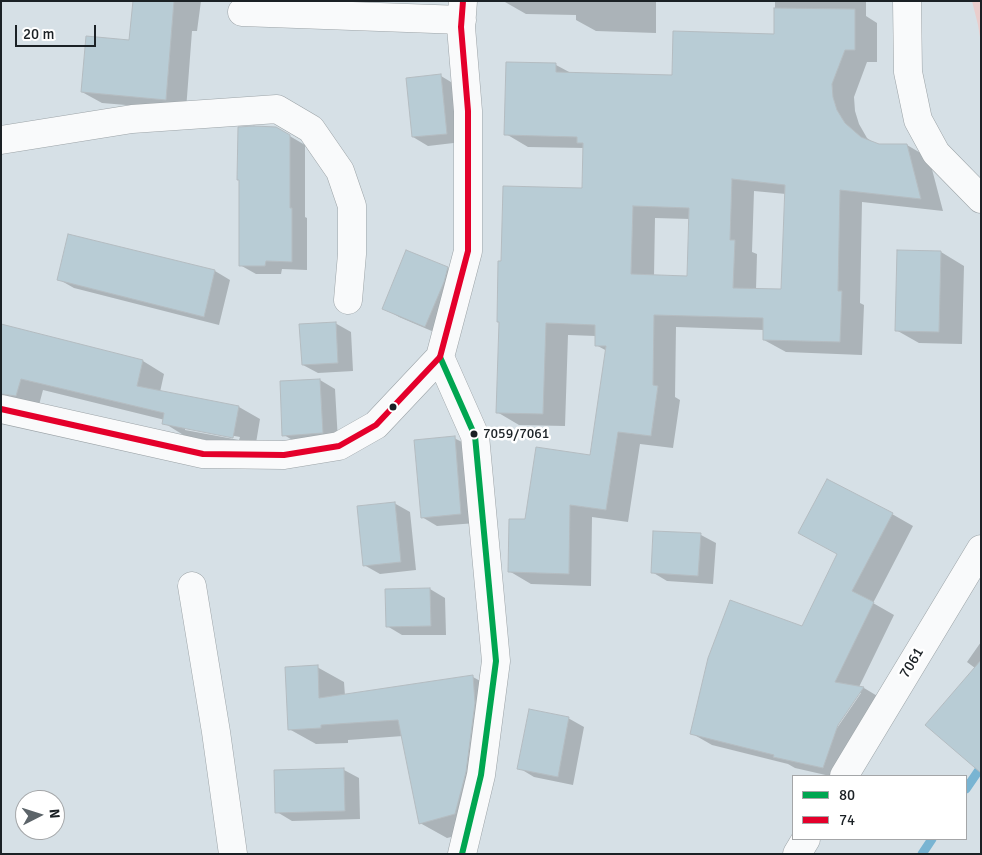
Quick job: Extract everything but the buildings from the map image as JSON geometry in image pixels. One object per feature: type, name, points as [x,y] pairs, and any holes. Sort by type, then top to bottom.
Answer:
[{"type":"street","points":[[906,1],[908,72],[918,120],[936,153],[981,199]]},
{"type":"street","points":[[1,409],[203,454],[284,455],[339,446],[376,425],[440,357],[468,252],[468,111],[462,10],[242,12]]},
{"type":"street","points":[[1,140],[132,119],[278,109],[311,129],[340,171],[352,206],[352,254],[348,300]]},
{"type":"street","points":[[440,357],[475,436],[496,661],[481,775],[462,854]]},
{"type":"street","name":"7061","points":[[845,775],[981,549]]},
{"type":"street","points":[[192,586],[216,732],[233,854]]},
{"type":"street","points":[[797,854],[805,840]]},
{"type":"shaded area","points":[[972,1],[981,1],[981,43],[978,25]]},
{"type":"waterway","points":[[967,788],[981,767]]},
{"type":"waterway","points":[[922,854],[931,840]]},
{"type":"transit line","name":"74","points":[[1,409],[203,454],[284,455],[339,446],[376,425],[440,357],[468,251],[468,111],[461,27],[463,1]]},
{"type":"transit line","name":"80","points":[[440,357],[475,436],[496,661],[481,775],[462,854]]},
{"type":"place","name":"7059/7061","points":[[474,434]]}]
